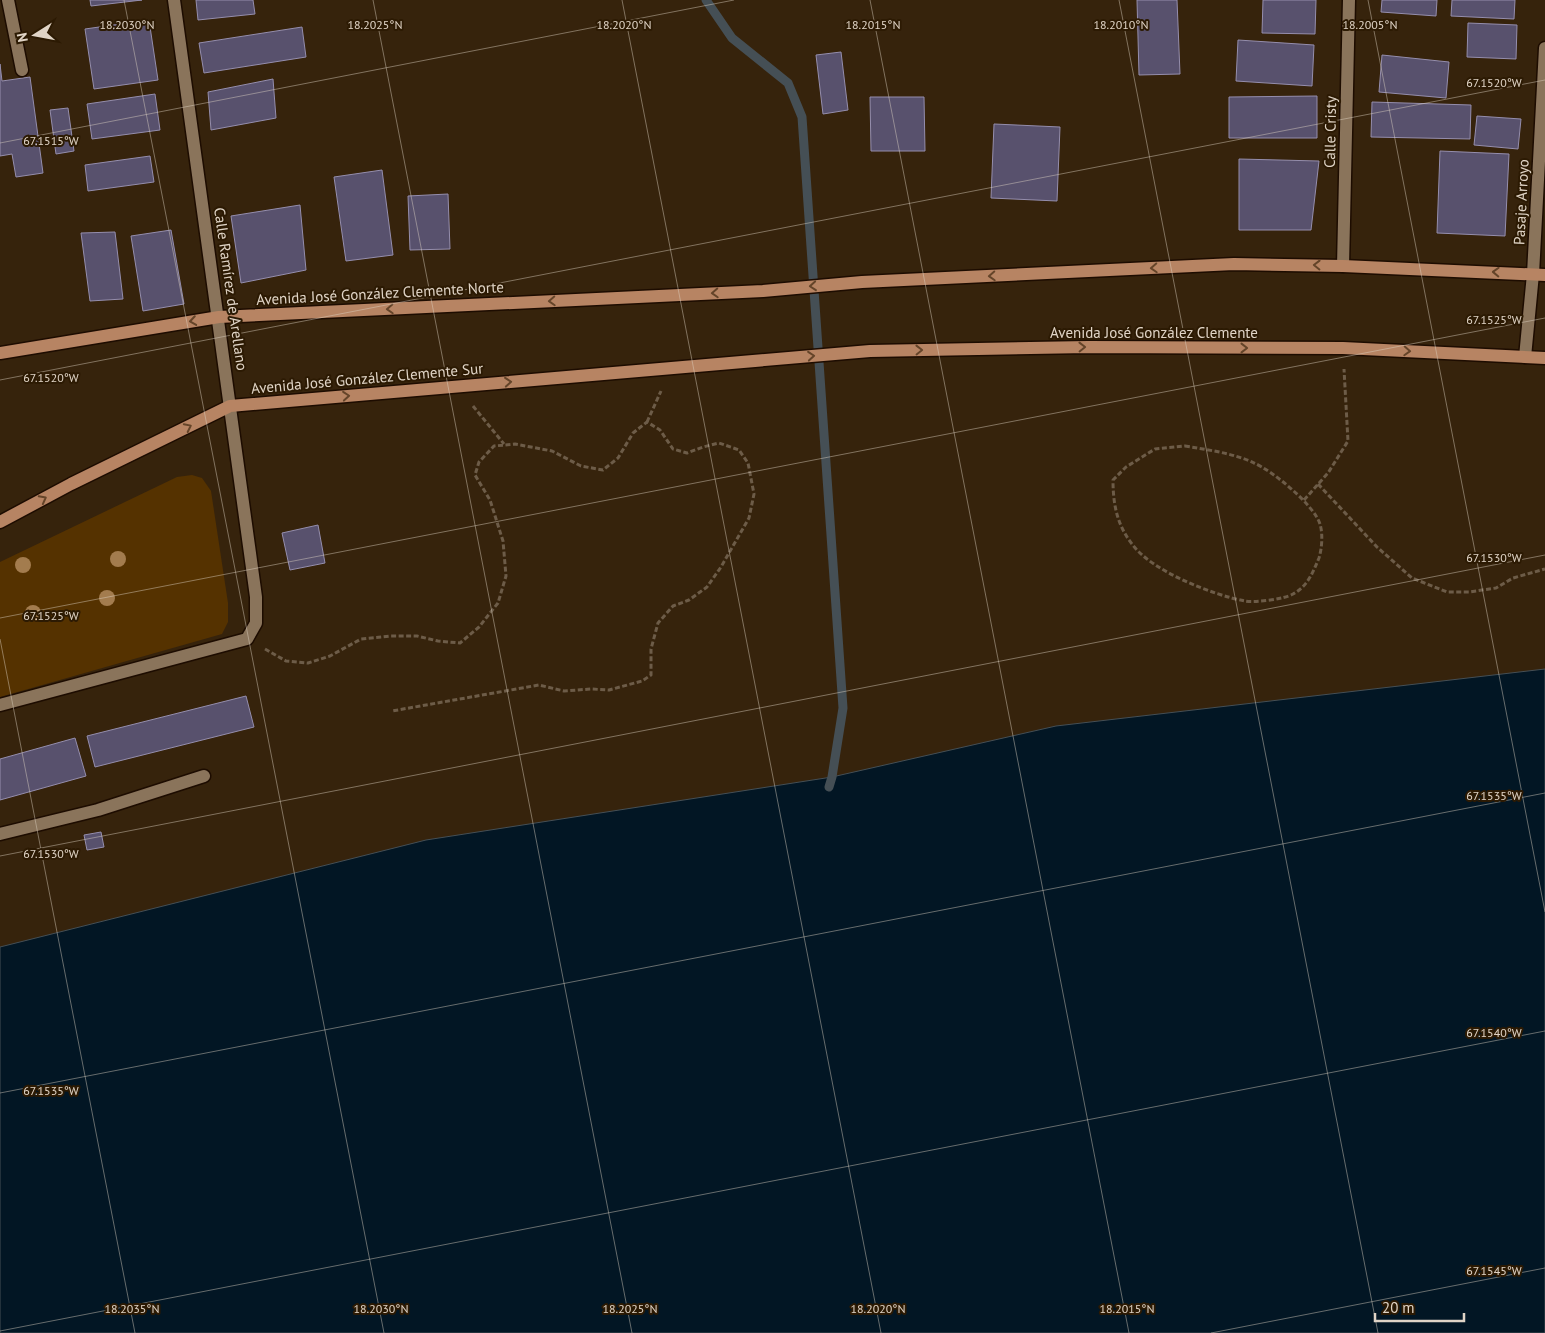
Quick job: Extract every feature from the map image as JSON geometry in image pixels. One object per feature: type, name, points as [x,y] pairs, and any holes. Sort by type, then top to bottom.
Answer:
[{"type":"main road","name":"Avenida José González Clemente Norte","points":[[0,353],[219,317],[763,291],[862,282],[1234,264],[1343,266]]},
{"type":"main road","points":[[1343,266],[1539,274]]},
{"type":"main road","name":"Avenida José González Clemente","points":[[763,360],[870,351],[1088,347],[1343,348],[1545,358]]},
{"type":"main road","name":"Avenida José González Clemente Sur","points":[[0,522],[71,484],[230,406],[763,360]]},
{"type":"street","points":[[8,0],[22,70]]},
{"type":"street","name":"Calle Ramírez de Arellano","points":[[174,0],[256,597],[256,623],[247,639]]},
{"type":"street","name":"Calle Cristy","points":[[1343,266],[1350,0]]},
{"type":"street","name":"Pasaje Arroyo","points":[[1525,357],[1539,274],[1545,48]]},
{"type":"street","points":[[0,705],[247,639]]},
{"type":"street","points":[[0,834],[98,810],[204,776]]},
{"type":"path","points":[[1304,500],[1328,473],[1348,441],[1343,348]]},
{"type":"path","points":[[247,639],[286,661],[308,663],[330,656],[361,640],[391,636],[417,636],[438,641],[460,643],[479,626],[498,603],[506,576],[503,541],[490,500],[475,475],[479,462],[494,446],[516,444],[552,451],[582,466],[603,470],[618,458],[633,433],[647,422],[672,368]]},
{"type":"path","points":[[457,386],[504,445]]},
{"type":"path","points":[[392,711],[539,685],[564,691],[609,690],[642,681],[650,675],[651,649],[658,624],[673,606],[689,600],[707,587],[749,518],[754,494],[748,463],[739,450],[719,443],[687,453],[673,449],[660,430],[647,422]]},
{"type":"path","points":[[1185,446],[1218,452],[1255,463],[1304,500],[1320,524],[1322,549],[1311,578],[1293,594],[1274,599],[1247,601],[1193,585],[1154,565],[1132,545],[1117,518],[1113,498],[1113,480],[1126,467],[1155,449],[1185,446]]},
{"type":"path","points":[[1318,484],[1377,547],[1412,578],[1448,592],[1496,588],[1513,578],[1545,569]]},
{"type":"shaded area","points":[[192,475],[202,478],[211,491],[228,603],[228,622],[222,634],[0,697],[0,562],[177,477]]},
{"type":"water","points":[[1545,669],[1545,1333],[0,1333],[0,947],[426,840],[832,777],[1056,726]]},
{"type":"building","points":[[90,0],[142,0],[91,6]]},
{"type":"building","points":[[196,0],[253,0],[255,14],[198,20]]},
{"type":"building","points":[[1137,0],[1177,0],[1180,74],[1139,75]]},
{"type":"building","points":[[1263,0],[1316,0],[1315,34],[1262,33]]},
{"type":"building","points":[[1382,0],[1437,0],[1436,16],[1381,12]]},
{"type":"building","points":[[1452,0],[1515,0],[1514,19],[1451,16]]},
{"type":"building","points":[[149,20],[158,80],[94,89],[85,29]]},
{"type":"building","points":[[1468,23],[1517,25],[1516,59],[1467,57]]},
{"type":"building","points":[[302,27],[306,57],[204,73],[199,43]]},
{"type":"building","points":[[1238,40],[1314,45],[1312,86],[1236,81]]},
{"type":"building","points":[[841,52],[848,110],[823,114],[816,55]]},
{"type":"building","points":[[1382,55],[1449,62],[1446,98],[1379,92]]},
{"type":"building","points":[[0,64],[2,81],[30,77],[43,173],[16,177],[12,154],[0,156]]},
{"type":"building","points":[[273,79],[276,118],[211,130],[208,92]]},
{"type":"building","points":[[155,94],[160,130],[92,139],[87,104]]},
{"type":"building","points":[[1317,96],[1317,138],[1229,138],[1229,97]]},
{"type":"building","points":[[870,97],[924,97],[925,151],[871,151]]},
{"type":"building","points":[[1372,102],[1471,105],[1470,139],[1371,137]]},
{"type":"building","points":[[68,108],[74,151],[56,154],[50,110]]},
{"type":"building","points":[[1477,116],[1521,119],[1518,149],[1474,145]]},
{"type":"building","points":[[994,124],[1060,127],[1057,201],[991,198]]},
{"type":"building","points":[[1440,151],[1509,154],[1505,236],[1437,233]]},
{"type":"building","points":[[150,156],[154,182],[88,191],[85,165]]},
{"type":"building","points":[[1239,159],[1319,161],[1311,230],[1239,230]]},
{"type":"building","points":[[382,170],[393,255],[346,261],[334,177]]},
{"type":"building","points":[[448,194],[450,249],[410,250],[408,196]]},
{"type":"building","points":[[300,205],[306,270],[241,283],[231,216]]},
{"type":"building","points":[[171,230],[184,304],[143,311],[131,236]]},
{"type":"building","points":[[115,232],[123,299],[90,301],[81,233]]},
{"type":"building","points":[[318,525],[325,563],[290,570],[282,533]]},
{"type":"building","points":[[246,696],[254,727],[95,767],[87,736]]},
{"type":"building","points":[[75,738],[86,776],[0,800],[0,759]]},
{"type":"building","points":[[101,832],[104,847],[87,850],[84,835]]},
{"type":"waterway","points":[[706,0],[732,38],[788,83],[802,117],[843,708],[829,787]]}]
